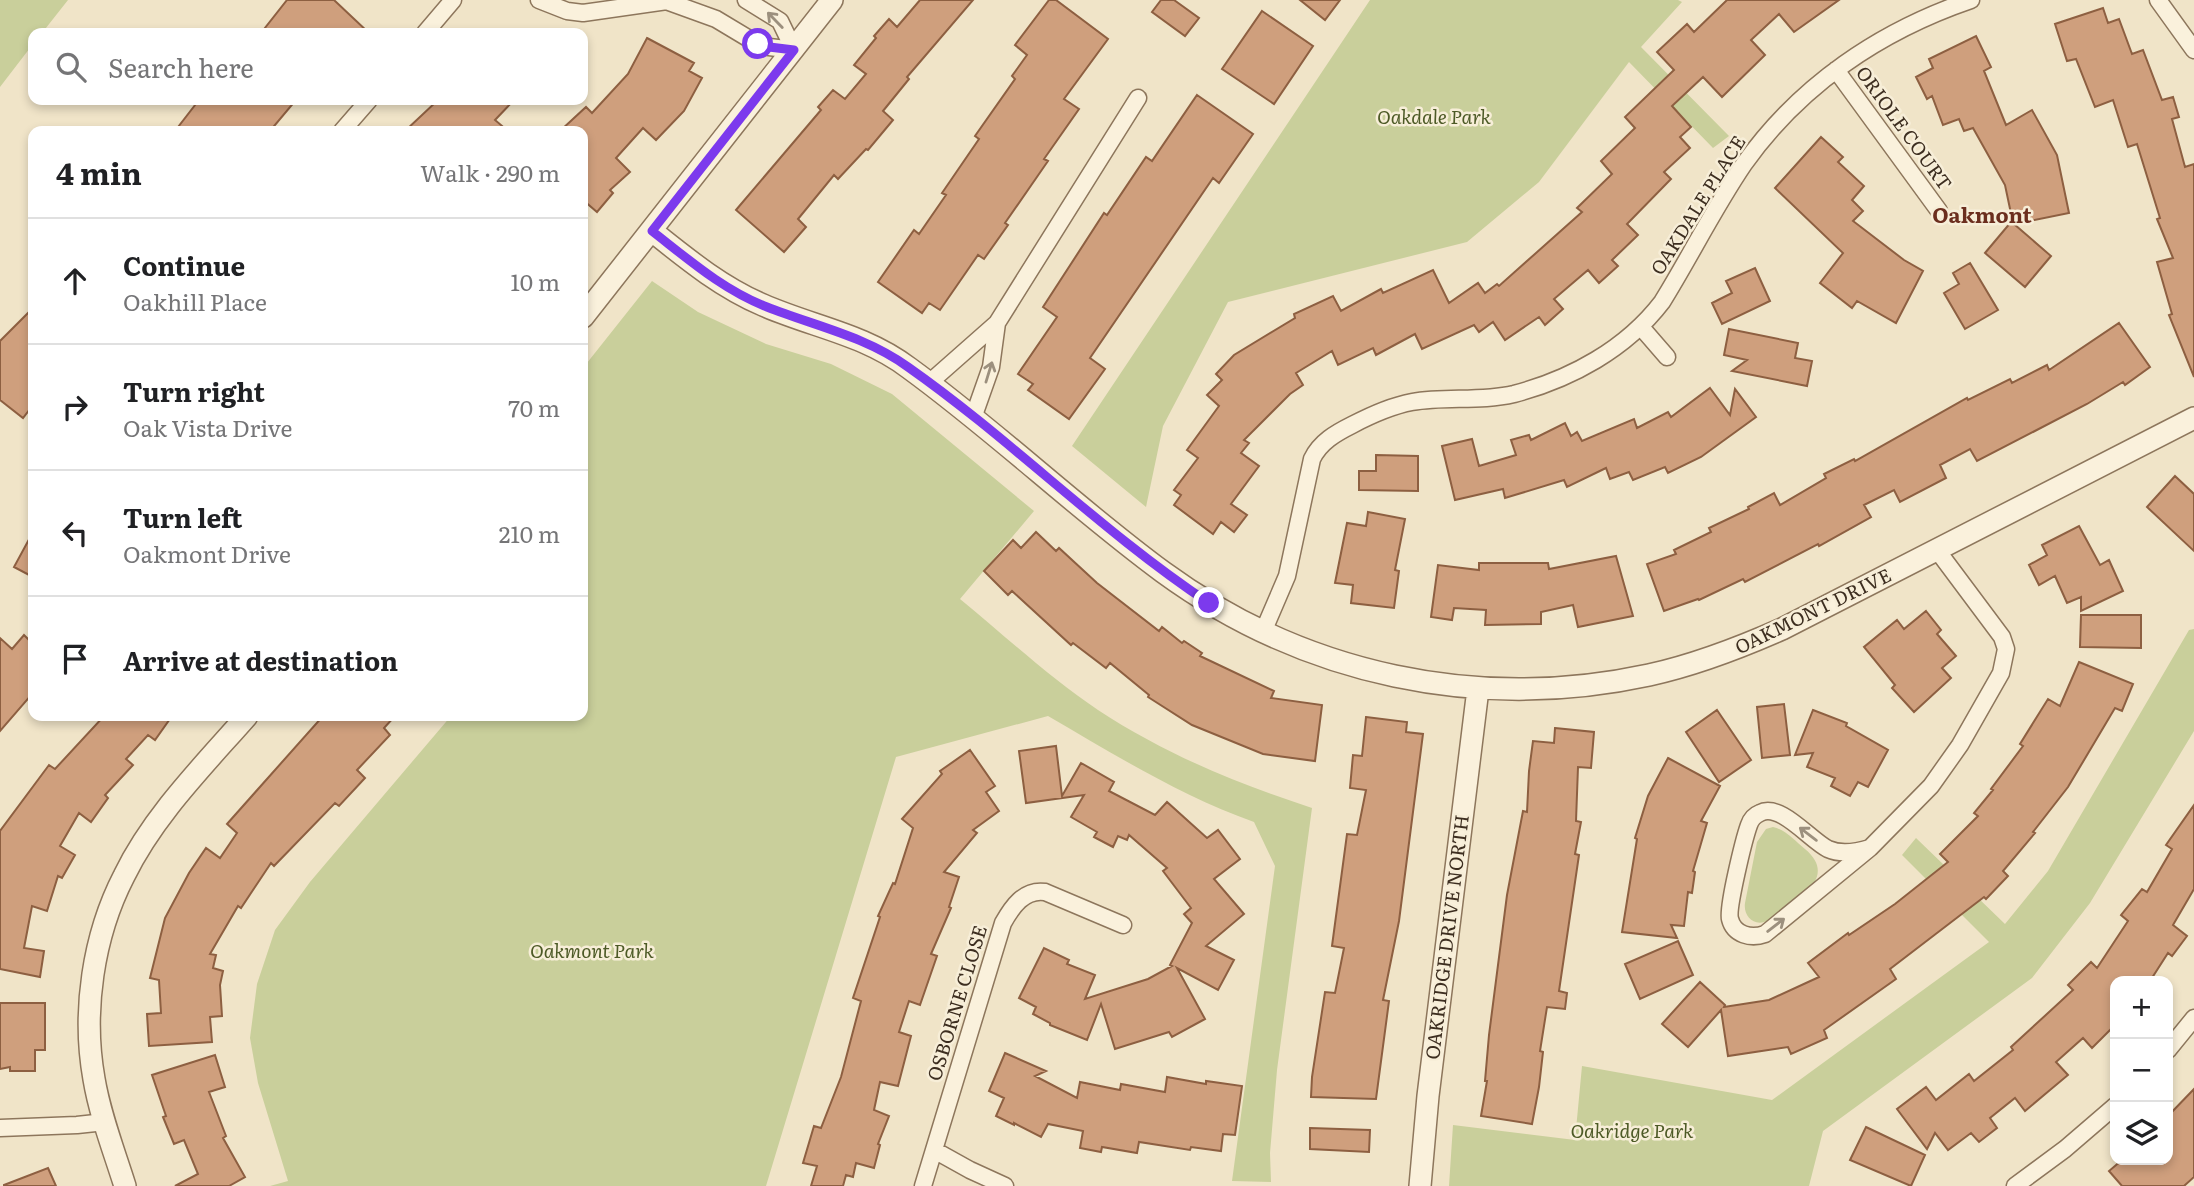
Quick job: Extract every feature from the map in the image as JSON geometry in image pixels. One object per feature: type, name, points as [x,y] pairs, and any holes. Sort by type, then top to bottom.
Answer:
[{"type":"street","points":[[429,28],[453,0]]},
{"type":"street","points":[[539,0],[567,11],[583,13],[672,1],[716,19],[761,46],[794,50]]},
{"type":"street","points":[[746,0],[780,21],[794,50]]},
{"type":"street","points":[[588,311],[832,0]]},
{"type":"street","name":"OAKDALE PLACE","points":[[1263,632],[1287,576],[1312,459],[1324,443],[1335,434],[1373,415],[1414,402],[1493,398],[1536,387],[1583,367],[1626,340],[1662,302],[1732,182],[1758,145],[1801,98],[1883,38],[1926,17],[1971,0]]},
{"type":"street","points":[[2158,0],[2194,50]]},
{"type":"street","name":"ORIOLE COURT","points":[[1836,70],[1939,211]]},
{"type":"street","points":[[929,383],[997,323],[1139,98]]},
{"type":"street","points":[[346,126],[365,105]]},
{"type":"street","name":"OAKMONT DRIVE","points":[[652,231],[698,267],[741,295],[846,333],[908,366],[1163,572],[1209,603],[1263,632],[1372,672],[1407,680],[1478,689],[1585,685],[1649,675],[1710,658],[1782,629],[2194,418]]},
{"type":"street","points":[[973,418],[991,368],[997,323]]},
{"type":"street","points":[[1641,327],[1667,357]]},
{"type":"street","points":[[1870,848],[1849,852],[1835,851],[1822,845],[1780,813],[1769,810],[1759,813],[1750,824],[1730,907],[1732,924],[1748,937],[1765,934],[1870,848],[1919,801],[1944,769],[1996,684],[2005,663],[2003,637],[1937,550]]},
{"type":"street","name":"OAKRIDGE DRIVE NORTH","points":[[1420,1186],[1429,1082],[1478,689]]},
{"type":"street","points":[[125,1186],[94,1079],[90,1024],[91,992],[97,954],[111,904],[124,875],[152,831],[243,721]]},
{"type":"street","name":"OSBORNE CLOSE","points":[[922,1186],[1003,923],[1015,905],[1031,893],[1045,892],[1123,925]]},
{"type":"street","points":[[2173,1044],[2194,1018]]},
{"type":"street","points":[[2015,1186],[2065,1149],[2110,1110]]},
{"type":"street","points":[[0,1128],[105,1122]]},
{"type":"street","points":[[934,1150],[1005,1186]]},
{"type":"green space","points":[[0,0],[68,0],[46,28],[28,28],[28,51],[0,87]]},
{"type":"green space","name":"Oakdale Park","points":[[1370,0],[1678,0],[1682,2],[1641,47],[1729,136],[1713,148],[1629,62],[1539,182],[1467,242],[1228,302],[1163,426],[1146,507],[1072,446]]},
{"type":"green space","name":"Oakmont Park","points":[[652,281],[698,312],[766,344],[831,364],[892,394],[1034,511],[960,599],[1062,684],[1123,726],[1202,766],[1312,808],[1277,1070],[1270,1153],[1271,1182],[1232,1181],[1275,866],[1254,822],[1174,787],[1048,716],[896,757],[766,1186],[270,1186],[288,1181],[258,1083],[250,1038],[257,984],[275,930],[310,882],[447,721],[588,721],[588,362]]},
{"type":"green space","name":"Oakridge Park","points":[[2194,629],[2194,731],[2090,903],[2032,978],[1823,1131],[1809,1186],[1449,1186],[1453,1125],[1575,1140],[1582,1066],[1772,1100],[1989,942],[1902,855],[1916,838],[2005,924],[2048,871],[2189,630]]},
{"type":"green space","points":[[1773,827],[1786,833],[1805,849],[1815,860],[1818,870],[1815,880],[1800,898],[1769,920],[1759,923],[1748,917],[1745,903],[1757,842],[1766,829]]},
{"type":"building","points":[[287,0],[334,0],[364,28],[265,28]]},
{"type":"building","points":[[920,0],[973,0],[907,77],[909,79],[883,111],[893,120],[868,150],[866,149],[838,179],[834,175],[798,219],[806,227],[784,252],[736,210],[821,110],[818,107],[833,90],[845,99],[866,74],[854,65],[876,38],[874,36],[889,19],[897,27]]},
{"type":"building","points":[[1049,0],[1056,0],[1108,39],[1064,99],[1079,109],[1044,159],[1048,161],[1005,223],[1008,225],[984,259],[978,255],[940,310],[929,303],[922,313],[878,282],[914,230],[919,234],[946,195],[942,193],[979,139],[975,136],[1015,79],[1012,76],[1027,55],[1015,45]]},
{"type":"building","points":[[1161,0],[1174,0],[1199,18],[1185,36],[1152,12]]},
{"type":"building","points":[[1300,0],[1340,0],[1325,20]]},
{"type":"building","points":[[1727,0],[1839,0],[1794,32],[1779,14],[1751,40],[1765,55],[1722,97],[1703,77],[1672,106],[1691,127],[1680,137],[1690,148],[1664,172],[1671,179],[1627,224],[1638,235],[1612,260],[1618,266],[1599,283],[1588,270],[1554,299],[1563,309],[1545,325],[1539,317],[1505,340],[1493,322],[1479,332],[1474,325],[1422,349],[1415,334],[1376,355],[1373,348],[1338,365],[1332,351],[1296,373],[1303,385],[1290,394],[1244,440],[1249,443],[1241,453],[1259,466],[1231,504],[1247,515],[1234,532],[1221,522],[1213,534],[1174,505],[1181,495],[1174,490],[1198,458],[1187,450],[1219,406],[1207,395],[1222,380],[1216,374],[1234,355],[1295,318],[1294,314],[1333,296],[1341,311],[1381,289],[1383,293],[1433,270],[1449,303],[1478,283],[1485,293],[1497,284],[1499,286],[1582,212],[1577,208],[1612,174],[1601,161],[1635,128],[1625,117],[1674,70],[1657,52],[1687,24],[1694,32]]},
{"type":"building","points":[[2103,8],[2108,23],[2119,19],[2132,54],[2143,50],[2162,100],[2173,97],[2179,117],[2172,119],[2185,167],[2194,164],[2194,377],[2169,315],[2172,314],[2157,262],[2173,258],[2157,219],[2160,218],[2137,144],[2128,147],[2113,100],[2095,107],[2076,59],[2067,61],[2055,24]]},
{"type":"building","points":[[1262,11],[1313,46],[1274,104],[1222,69]]},
{"type":"building","points":[[1976,36],[1991,67],[1984,71],[2006,125],[2032,110],[2057,155],[2069,213],[2014,224],[2051,256],[2025,287],[1985,253],[2011,222],[2013,223],[2005,185],[1973,128],[1964,131],[1959,119],[1943,125],[1932,96],[1927,99],[1916,77],[1933,68],[1929,59]]},
{"type":"building","points":[[647,38],[694,63],[689,71],[702,78],[684,111],[656,140],[643,128],[616,158],[630,172],[610,190],[613,193],[597,212],[588,204],[588,126],[565,126],[586,107],[592,113],[628,74]]},
{"type":"building","points":[[1197,95],[1253,134],[1219,183],[1213,178],[1090,358],[1105,369],[1069,419],[1028,390],[1033,384],[1018,374],[1057,317],[1043,307],[1104,213],[1107,215],[1146,157],[1152,161]]},
{"type":"building","points":[[195,105],[292,105],[274,126],[179,126]]},
{"type":"building","points":[[433,105],[509,105],[495,120],[502,126],[410,126]]},
{"type":"building","points":[[1821,137],[1843,157],[1838,162],[1864,186],[1852,200],[1863,211],[1853,221],[1923,271],[1896,323],[1857,301],[1852,308],[1820,283],[1843,253],[1775,188]]},
{"type":"building","points":[[1970,263],[1998,310],[1965,329],[1944,293],[1959,284],[1953,273]]},
{"type":"building","points":[[1755,268],[1770,301],[1722,324],[1712,303],[1732,293],[1726,281]]},
{"type":"building","points":[[28,313],[28,412],[23,418],[0,400],[0,341]]},
{"type":"building","points":[[2119,323],[2150,367],[2125,385],[2123,382],[2087,404],[1977,461],[1970,449],[1940,465],[1946,478],[1900,502],[1894,490],[1864,505],[1871,517],[1819,546],[1818,544],[1745,582],[1743,579],[1699,600],[1664,611],[1647,564],[1676,554],[1674,550],[1711,532],[1709,528],[1749,509],[1748,507],[1774,493],[1780,505],[1826,478],[1824,474],[1854,459],[1855,461],[1967,398],[1968,400],[2010,379],[2012,383],[2047,365],[2049,370]]},
{"type":"building","points":[[1729,329],[1798,343],[1795,358],[1812,361],[1807,386],[1732,371],[1747,360],[1724,355]]},
{"type":"building","points":[[1710,388],[1730,415],[1735,389],[1756,417],[1701,457],[1668,473],[1665,467],[1633,480],[1629,472],[1610,479],[1606,468],[1567,487],[1564,480],[1505,498],[1503,489],[1455,500],[1442,446],[1472,439],[1479,466],[1516,455],[1511,440],[1529,435],[1531,440],[1565,423],[1571,436],[1577,432],[1582,441],[1634,419],[1637,428],[1668,412],[1671,417]]},
{"type":"building","points":[[1376,455],[1418,456],[1418,491],[1359,490],[1359,471],[1376,471]]},
{"type":"building","points":[[2175,476],[2194,494],[2194,551],[2147,507]]},
{"type":"building","points":[[1368,512],[1405,519],[1395,570],[1399,571],[1394,608],[1351,603],[1353,585],[1335,583],[1347,523],[1366,526]]},
{"type":"building","points":[[2079,526],[2100,565],[2109,560],[2123,591],[2081,611],[2081,597],[2067,603],[2055,576],[2039,585],[2029,565],[2047,555],[2042,545]]},
{"type":"building","points":[[1036,532],[1056,551],[1059,548],[1097,583],[1159,631],[1162,627],[1182,643],[1184,641],[1202,653],[1200,656],[1274,691],[1271,698],[1322,705],[1315,761],[1263,754],[1192,725],[1148,697],[1149,695],[1110,663],[1106,668],[1073,643],[1071,645],[1012,591],[1008,595],[984,571],[1013,540],[1021,548]]},
{"type":"building","points":[[28,541],[28,574],[14,567]]},
{"type":"building","points":[[1616,556],[1633,616],[1578,627],[1573,605],[1541,612],[1541,624],[1485,625],[1486,610],[1454,608],[1452,620],[1431,617],[1438,565],[1479,570],[1479,563],[1548,563],[1549,569]]},
{"type":"building","points":[[1926,611],[1941,630],[1937,634],[1956,656],[1942,668],[1951,678],[1914,712],[1892,688],[1895,685],[1864,647],[1897,620],[1904,629]]},
{"type":"building","points":[[2081,615],[2141,615],[2141,648],[2080,647]]},
{"type":"building","points":[[24,635],[28,639],[28,699],[0,731],[0,638],[12,649]]},
{"type":"building","points":[[2079,662],[2133,684],[2122,711],[2115,708],[2068,787],[2003,871],[2008,876],[1986,899],[1984,897],[1890,969],[1896,979],[1824,1030],[1827,1038],[1791,1054],[1788,1047],[1728,1056],[1721,1010],[1688,1047],[1662,1024],[1700,982],[1725,1005],[1724,1007],[1769,1000],[1819,977],[1808,963],[1848,933],[1849,935],[1895,904],[1948,862],[1940,854],[1978,816],[1974,813],[2023,746],[2020,744],[2048,699],[2060,706]]},
{"type":"building","points":[[1784,704],[1790,755],[1762,758],[1757,707]]},
{"type":"building","points":[[1717,710],[1751,760],[1719,782],[1686,732]]},
{"type":"building","points":[[1813,710],[1847,723],[1846,726],[1888,750],[1868,787],[1858,782],[1850,796],[1831,786],[1835,778],[1807,767],[1813,753],[1795,755]]},
{"type":"building","points":[[1366,717],[1407,722],[1406,732],[1423,734],[1399,921],[1383,1000],[1389,1001],[1376,1099],[1311,1097],[1325,992],[1335,993],[1344,948],[1332,946],[1347,834],[1357,835],[1366,790],[1350,788],[1353,755],[1362,756]]},
{"type":"building","points":[[99,721],[168,721],[155,740],[148,735],[126,759],[133,765],[105,795],[108,798],[91,822],[79,813],[60,846],[75,855],[62,878],[58,876],[47,911],[32,906],[24,948],[44,951],[40,977],[0,969],[0,831],[49,765],[55,769]]},
{"type":"building","points":[[319,721],[390,721],[384,728],[390,735],[357,770],[365,778],[339,806],[335,803],[274,866],[271,863],[241,908],[238,906],[210,954],[216,955],[213,968],[223,971],[220,985],[222,1016],[210,1017],[212,1042],[149,1046],[147,1014],[161,1013],[159,980],[150,978],[165,918],[206,848],[220,858],[237,833],[227,824]]},
{"type":"building","points":[[1555,728],[1594,732],[1591,768],[1578,767],[1576,821],[1581,822],[1575,854],[1579,855],[1559,991],[1567,993],[1565,1009],[1547,1007],[1540,1051],[1543,1052],[1539,1087],[1532,1124],[1481,1116],[1507,895],[1523,811],[1527,812],[1533,741],[1554,743]]},
{"type":"building","points":[[1056,746],[1062,796],[1081,763],[1114,782],[1109,791],[1155,815],[1167,802],[1207,838],[1218,830],[1240,859],[1214,879],[1244,914],[1206,946],[1234,960],[1218,990],[1177,968],[1205,1019],[1172,1037],[1169,1032],[1115,1049],[1101,1004],[1087,1040],[1050,1025],[1033,1014],[1036,1007],[1019,998],[1044,948],[1069,960],[1067,964],[1095,975],[1085,999],[1148,979],[1172,966],[1170,965],[1192,923],[1184,914],[1191,908],[1163,871],[1167,868],[1129,835],[1127,840],[1118,836],[1113,847],[1094,837],[1097,832],[1071,817],[1084,795],[1026,803],[1019,751]]},
{"type":"building","points":[[970,750],[995,786],[986,792],[999,811],[973,830],[977,833],[944,872],[959,877],[949,907],[951,908],[931,954],[937,956],[920,1005],[909,1001],[899,1032],[911,1036],[898,1086],[880,1082],[874,1110],[889,1116],[878,1144],[880,1145],[874,1168],[856,1163],[853,1177],[846,1175],[843,1186],[811,1186],[817,1166],[803,1163],[814,1126],[821,1128],[841,1077],[861,1001],[853,998],[880,917],[878,916],[893,883],[895,884],[913,828],[902,819],[942,774],[940,771]]},
{"type":"building","points":[[1668,758],[1720,786],[1701,821],[1707,823],[1693,871],[1692,893],[1688,892],[1684,926],[1671,925],[1677,938],[1622,932],[1637,839],[1635,838],[1648,796]]},
{"type":"building","points":[[2194,805],[2194,889],[2173,925],[2187,936],[2172,956],[2168,953],[2153,976],[2110,976],[2110,1030],[2092,1048],[2083,1038],[2056,1062],[2068,1075],[2025,1111],[2015,1098],[1990,1118],[1997,1128],[1979,1142],[1971,1133],[1948,1150],[1935,1133],[1927,1149],[1897,1109],[1926,1087],[1936,1100],[1969,1074],[1974,1081],[2013,1050],[2011,1047],[2073,990],[2068,985],[2091,962],[2097,968],[2128,921],[2121,915],[2142,889],[2147,892],[2172,849],[2166,845]]},
{"type":"building","points":[[1678,941],[1693,975],[1640,999],[1625,964]]},
{"type":"building","points":[[0,1003],[45,1003],[45,1050],[35,1050],[35,1071],[10,1071],[10,1067],[0,1069]]},
{"type":"building","points":[[1005,1053],[1046,1071],[1035,1076],[1077,1098],[1080,1082],[1120,1090],[1121,1084],[1165,1092],[1167,1077],[1206,1084],[1206,1081],[1242,1086],[1235,1135],[1223,1134],[1221,1151],[1191,1147],[1190,1150],[1139,1142],[1137,1153],[1102,1147],[1101,1152],[1080,1148],[1083,1131],[1048,1124],[1041,1137],[996,1116],[1004,1098],[989,1091]]},
{"type":"building","points":[[215,1055],[225,1087],[209,1092],[226,1136],[223,1138],[245,1177],[229,1186],[175,1186],[198,1174],[184,1140],[174,1144],[163,1117],[166,1116],[152,1075]]},
{"type":"building","points":[[2194,1089],[2194,1177],[2184,1186],[2122,1186],[2109,1171],[2116,1165],[2173,1165],[2173,1111]]},
{"type":"building","points":[[1866,1127],[1925,1155],[1911,1186],[1850,1160]]},
{"type":"building","points":[[1310,1128],[1370,1130],[1369,1152],[1310,1149]]},
{"type":"building","points":[[48,1168],[56,1186],[4,1186],[4,1185]]},
{"type":"district","name":"Oakmont","points":[[1982,216]]},
{"type":"route","points":[[758,44],[794,50],[652,231],[698,267],[741,295],[846,333],[908,366],[1163,572],[1209,603]]}]
